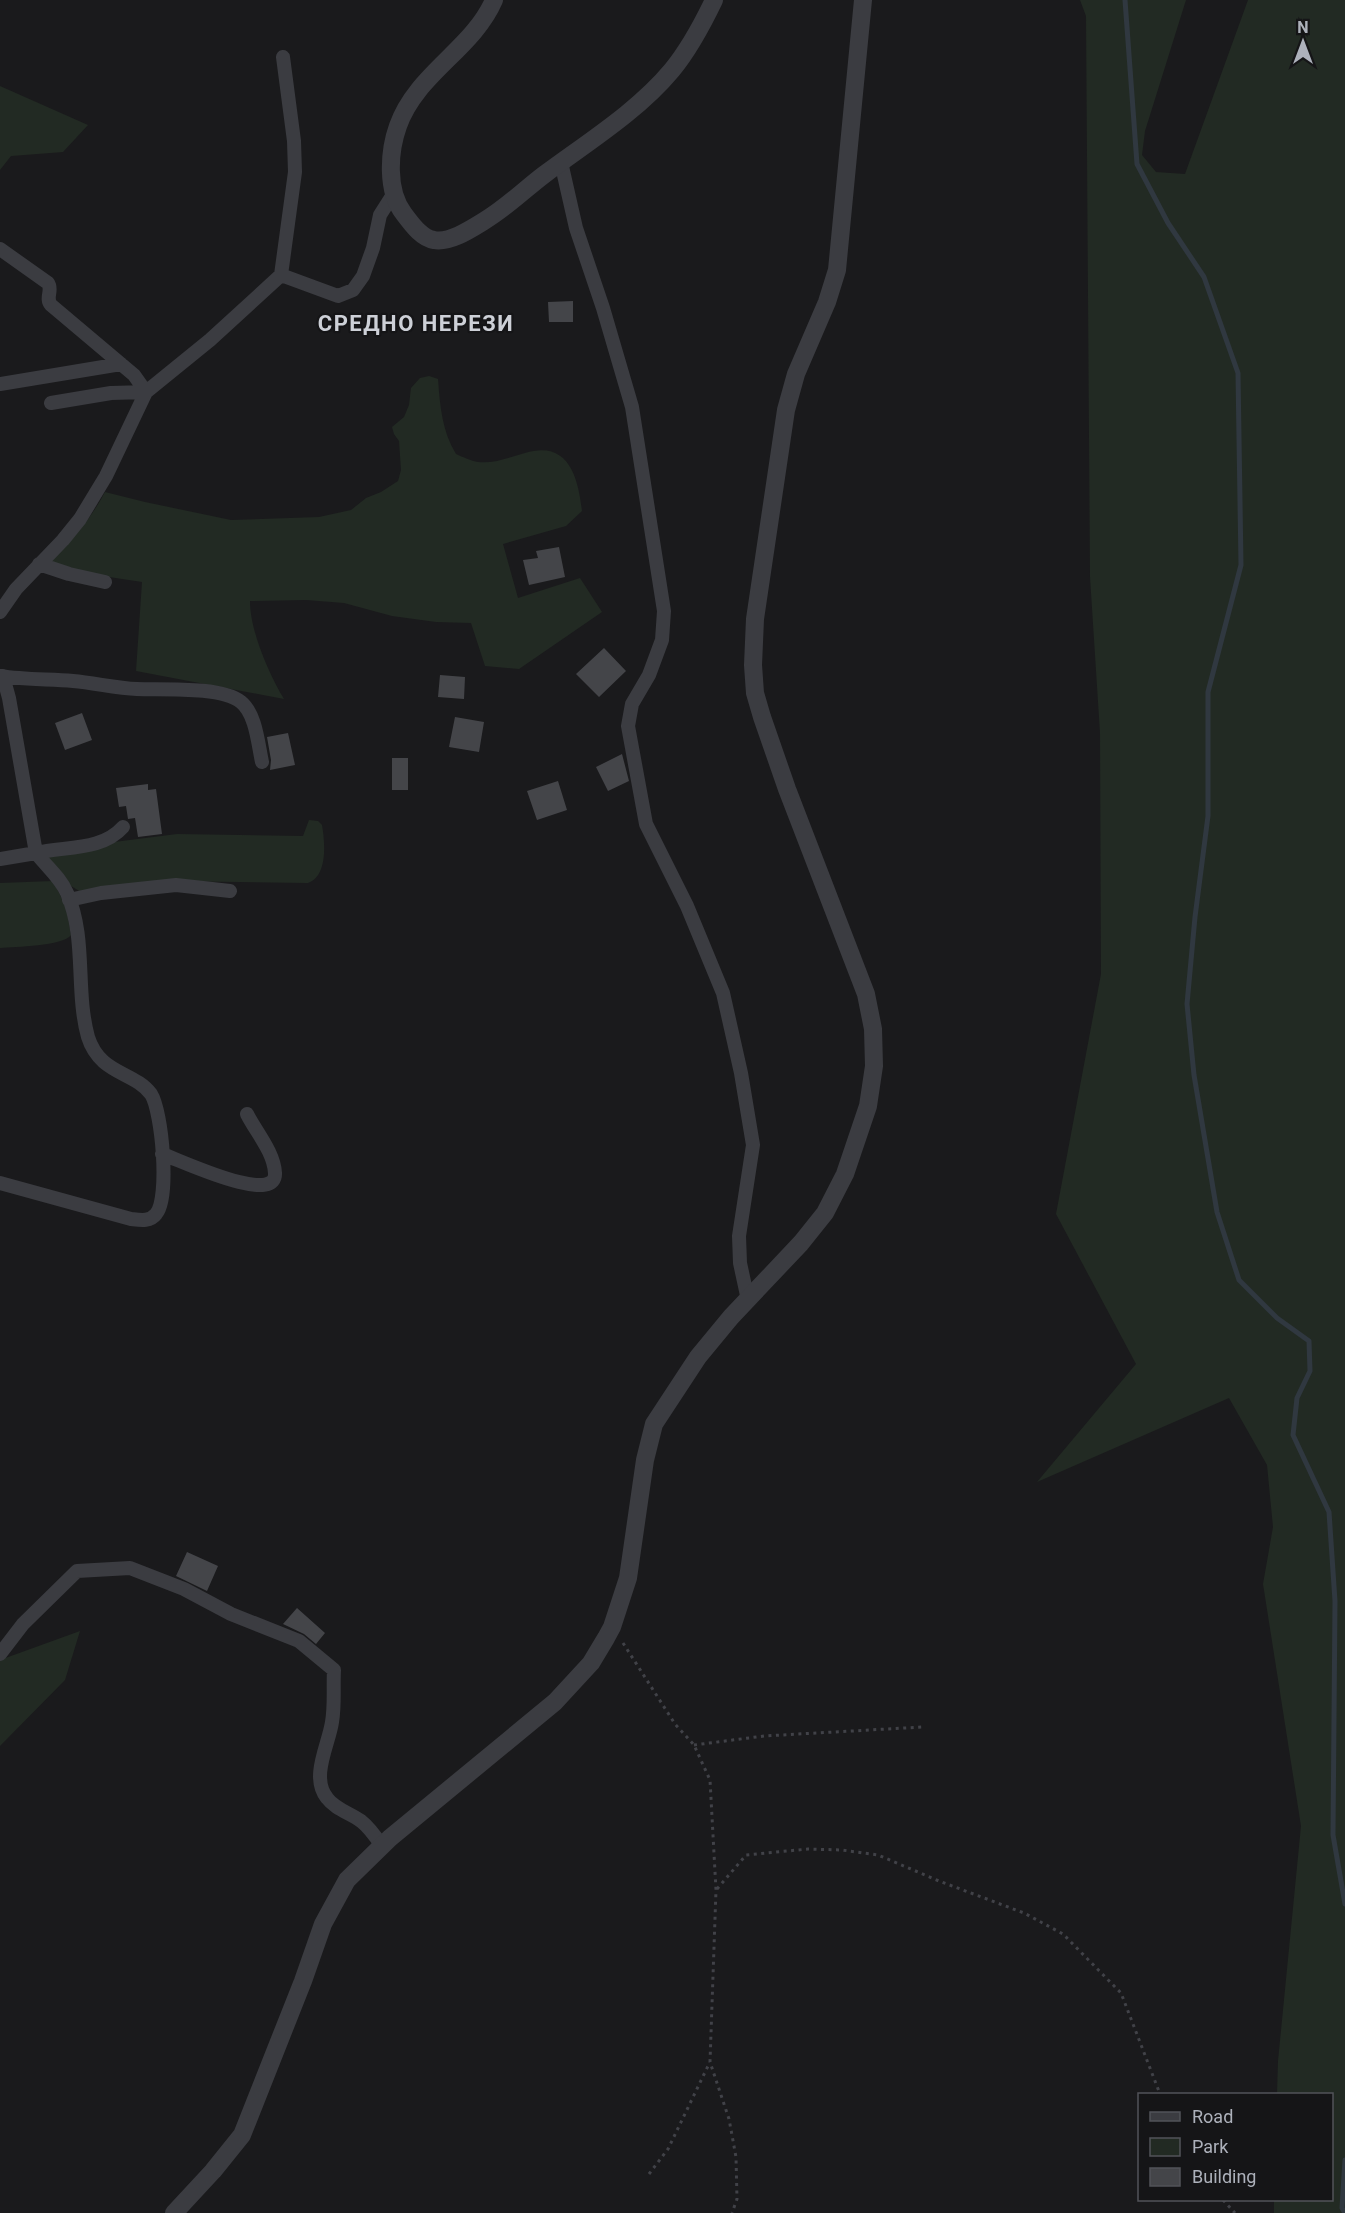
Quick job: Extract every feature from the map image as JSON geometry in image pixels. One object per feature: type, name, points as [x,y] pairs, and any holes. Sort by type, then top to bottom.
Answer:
[{"type":"street","points":[[494,0],[478,26],[413,96],[398,125],[392,156],[394,194],[400,209],[416,230],[434,240],[454,237],[486,220],[617,120],[671,71],[696,37],[714,0]]},
{"type":"street","points":[[174,2213],[242,2135],[323,1924],[348,1880],[382,1846],[555,1702],[591,1663],[612,1627],[628,1578],[645,1460],[654,1424],[698,1356],[801,1243],[825,1213],[845,1174],[868,1106],[874,1066],[873,1029],[866,994],[762,717],[755,693],[753,665],[755,619],[786,410],[796,374],[828,302],[837,270],[863,0]]},
{"type":"street","points":[[0,612],[16,589],[72,530],[95,496],[146,392],[210,340],[280,275],[295,172],[294,141],[283,57]]},
{"type":"street","points":[[561,162],[576,228],[603,308],[632,407],[664,611],[662,640],[649,675],[632,704],[628,726],[639,789],[646,824],[687,906],[723,993],[752,1135],[752,1156],[739,1236],[740,1263],[747,1300]]},
{"type":"street","points":[[280,275],[338,296],[353,290],[363,276],[373,248],[380,215],[394,194]]},
{"type":"street","points":[[0,249],[48,283],[50,286],[48,299],[51,305],[135,375],[146,392]]},
{"type":"street","points":[[0,384],[121,364]]},
{"type":"street","points":[[51,403],[111,393],[146,392]]},
{"type":"street","points":[[39,564],[105,582]]},
{"type":"street","points":[[0,1183],[131,1219],[150,1219],[156,1215],[162,1200],[162,1154],[157,1114],[151,1094],[143,1086],[107,1065],[88,1037],[76,923],[69,900],[55,874],[36,853],[9,698],[1,676],[74,681],[135,689],[182,689],[229,697],[243,704],[249,714],[262,762]]},
{"type":"street","points":[[0,859],[100,842],[123,827]]},
{"type":"street","points":[[69,900],[134,889],[176,885],[230,891]]},
{"type":"street","points":[[162,1154],[236,1182],[267,1186],[275,1179],[273,1163],[247,1114]]},
{"type":"street","points":[[0,1654],[23,1624],[77,1572],[130,1568],[184,1590],[231,1614],[299,1641],[334,1670],[333,1721],[320,1774],[321,1787],[333,1805],[361,1821],[373,1832],[382,1846]]},
{"type":"path","points":[[612,1627],[675,1724],[694,1745],[710,1780],[716,1890],[710,2062],[729,2119],[736,2157],[737,2199],[732,2213]]},
{"type":"path","points":[[694,1745],[764,1736],[922,1727]]},
{"type":"path","points":[[716,1890],[746,1855],[808,1849],[842,1850],[878,1855],[1024,1913],[1062,1934],[1121,1993],[1160,2093]]},
{"type":"path","points":[[649,2174],[668,2149],[710,2062]]},
{"type":"path","points":[[1225,2201],[1235,2213]]},
{"type":"green space","points":[[1080,0],[1186,0],[1145,131],[1142,155],[1156,172],[1185,174],[1248,0],[1345,0],[1345,2213],[1274,2213],[1274,2201],[1333,2201],[1333,2093],[1277,2093],[1278,2061],[1301,1826],[1263,1584],[1273,1527],[1267,1465],[1229,1398],[1037,1482],[1136,1364],[1056,1214],[1101,974],[1100,733],[1090,577],[1086,16]]},
{"type":"green space","points":[[0,86],[88,125],[63,152],[11,156],[0,170]]},
{"type":"green space","points":[[429,376],[438,379],[445,427],[456,454],[473,461],[484,462],[540,450],[561,456],[574,474],[582,511],[566,526],[503,544],[518,598],[580,578],[602,612],[519,669],[485,666],[471,623],[436,622],[392,616],[344,603],[306,600],[250,601],[253,625],[261,652],[284,699],[136,671],[142,582],[96,575],[50,562],[80,529],[105,492],[231,520],[319,517],[351,510],[366,498],[398,481],[401,470],[399,441],[392,427],[404,417],[409,405],[411,388],[420,378]]},
{"type":"green space","points":[[309,820],[318,821],[322,825],[324,858],[319,873],[308,883],[165,881],[81,892],[71,886],[46,857],[114,842],[177,834],[303,836]]},
{"type":"green space","points":[[53,881],[66,906],[71,935],[59,942],[49,944],[0,948],[0,883]]},
{"type":"green space","points":[[80,1631],[65,1680],[0,1746],[0,1660]]},
{"type":"building","points":[[573,301],[573,322],[549,322],[548,302]]},
{"type":"building","points":[[559,547],[565,577],[529,585],[523,560],[538,558],[536,551]]},
{"type":"building","points":[[604,648],[626,671],[599,697],[576,674]]},
{"type":"building","points":[[440,675],[465,677],[464,699],[438,697]]},
{"type":"building","points":[[82,713],[92,740],[65,750],[55,723]]},
{"type":"building","points":[[455,717],[484,722],[479,752],[449,747]]},
{"type":"building","points":[[288,733],[295,765],[270,770],[271,760],[267,737]]},
{"type":"building","points":[[622,754],[629,781],[608,791],[596,767]]},
{"type":"building","points":[[392,758],[408,758],[408,790],[392,790]]},
{"type":"building","points":[[558,781],[567,810],[537,820],[527,791]]},
{"type":"building","points":[[148,784],[148,790],[156,789],[162,834],[138,837],[135,818],[128,819],[126,806],[119,807],[116,788]]},
{"type":"building","points":[[187,1552],[218,1566],[207,1591],[176,1576]]},
{"type":"building","points":[[297,1608],[325,1633],[316,1644],[304,1634],[283,1624]]},
{"type":"waterway","points":[[1125,0],[1137,164],[1168,223],[1204,277],[1238,373],[1241,565],[1208,692],[1208,816],[1187,1004],[1194,1075],[1217,1212],[1239,1280],[1277,1318],[1309,1341],[1310,1371],[1297,1398],[1293,1435],[1329,1512],[1335,1601],[1333,1835],[1345,1904]]},
{"type":"waterway","points":[[1345,2160],[1342,2208],[1345,2213]]},
{"type":"district","name":"СРЕДНО НЕРЕЗИ","points":[[416,323]]}]
